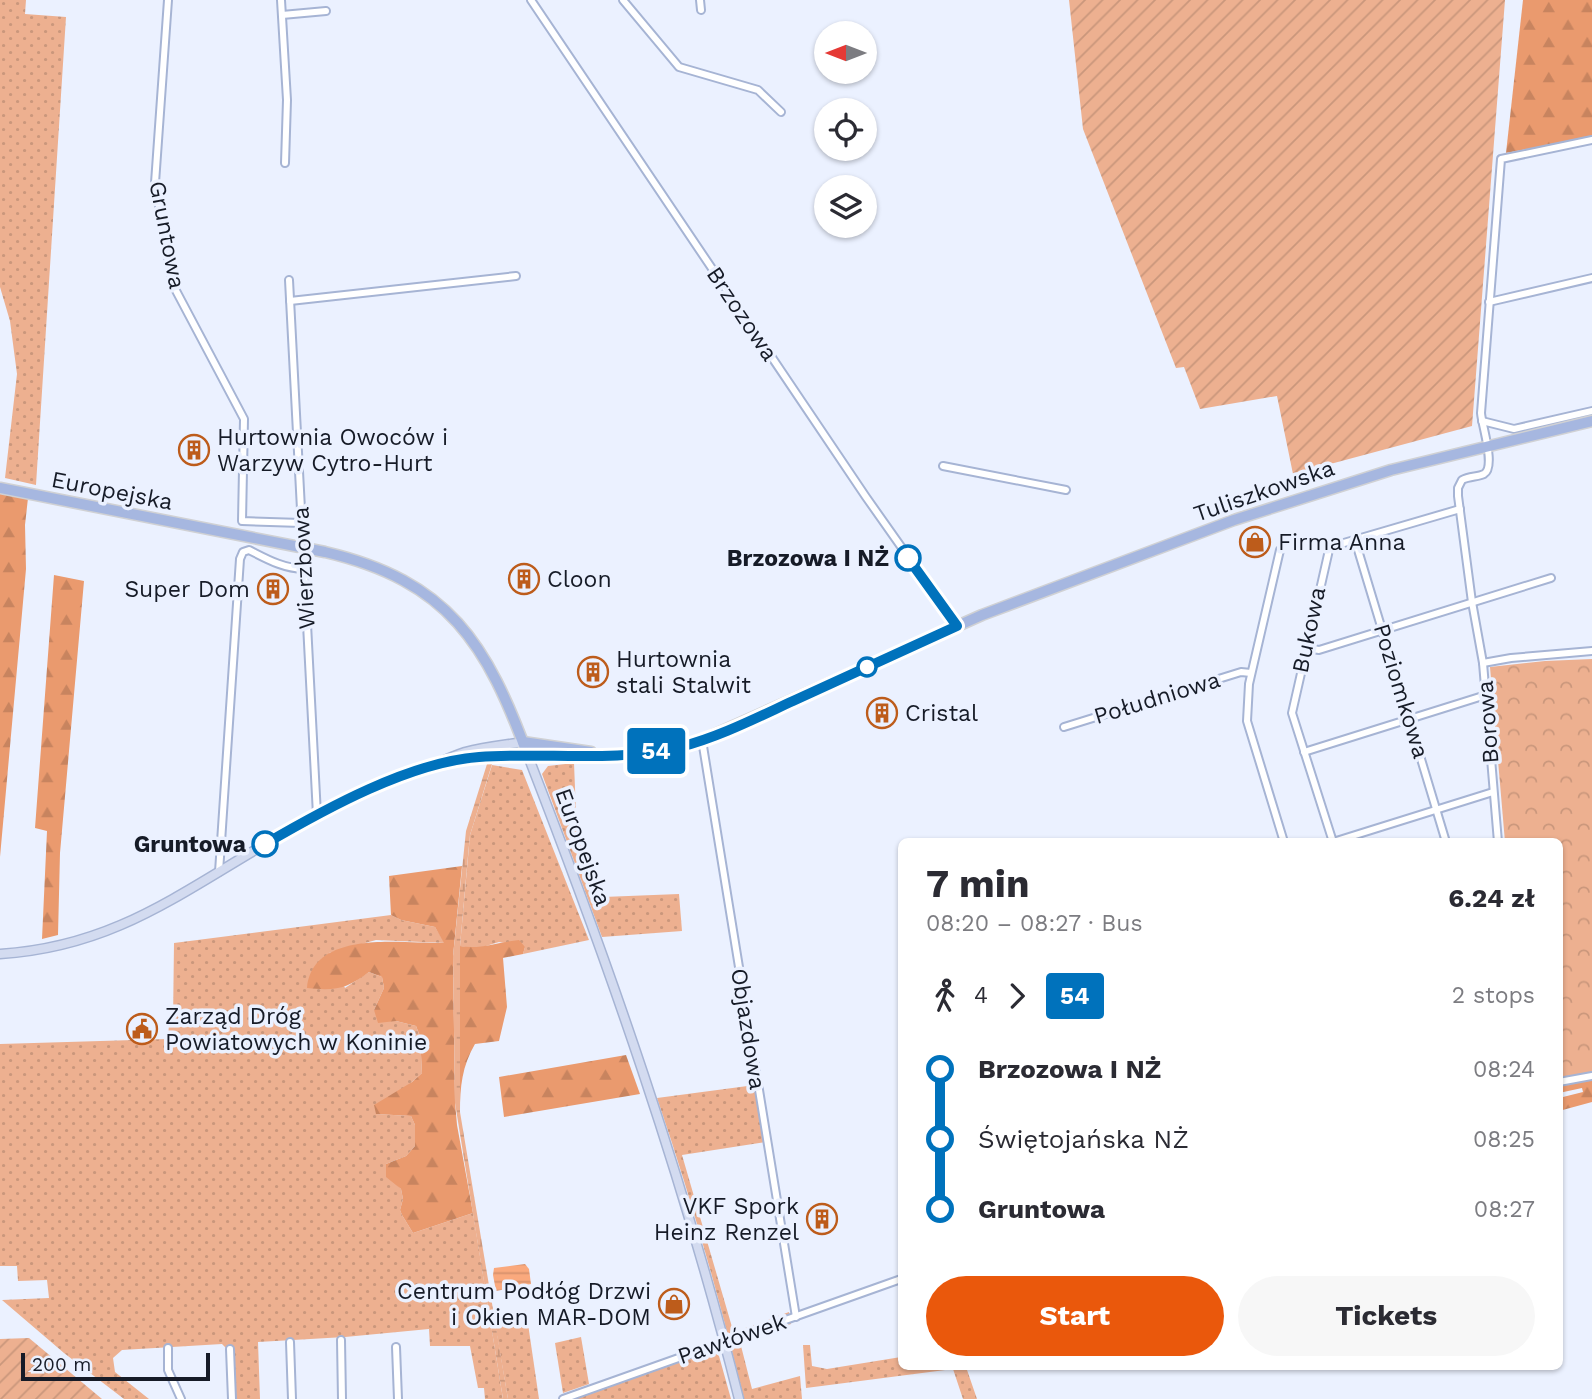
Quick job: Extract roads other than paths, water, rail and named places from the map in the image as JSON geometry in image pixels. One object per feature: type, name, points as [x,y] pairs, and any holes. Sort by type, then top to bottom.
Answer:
[{"type":"main road","name":"Tuliszkowska","points":[[598,754],[656,751],[702,740],[957,626],[1277,505],[1391,470],[1592,421]]},
{"type":"main road","name":"Europejska","points":[[0,488],[341,556],[380,569],[421,592],[445,610],[477,645],[487,661],[523,743],[643,1070],[684,1198],[739,1399]]},
{"type":"main road","points":[[0,954],[52,947],[109,931],[151,912],[317,815],[369,791],[473,750],[523,743],[598,754]]},
{"type":"main road","points":[[433,765],[475,757],[598,754]]},
{"type":"street","name":"Gruntowa","points":[[168,0],[155,176],[173,285],[244,419],[242,521],[301,523]]},
{"type":"street","points":[[281,0],[286,100],[285,163]]},
{"type":"street","name":"Brzozowa","points":[[531,0],[872,506],[957,626]]},
{"type":"street","points":[[623,0],[680,67],[758,90],[781,112]]},
{"type":"street","points":[[700,0],[701,10]]},
{"type":"street","points":[[282,15],[326,11]]},
{"type":"street","points":[[1486,446],[1482,421],[1501,159],[1592,140]]},
{"type":"street","points":[[290,300],[516,276]]},
{"type":"street","points":[[1489,302],[1592,278]]},
{"type":"street","name":"Wierzbowa","points":[[289,280],[317,815]]},
{"type":"street","points":[[1482,421],[1514,429],[1592,411]]},
{"type":"street","name":"Borowa","points":[[1486,446],[1489,467],[1483,474],[1462,480],[1458,488],[1472,602],[1483,663],[1498,838]]},
{"type":"street","points":[[943,466],[1066,490]]},
{"type":"street","name":"Bukowa","points":[[1332,838],[1292,709],[1326,554],[1332,548],[1355,540],[1460,509]]},
{"type":"street","name":"Poziomkowa","points":[[1355,540],[1446,838]]},
{"type":"street","points":[[219,872],[240,559],[243,552],[248,550],[274,563],[304,569]]},
{"type":"street","name":"Południowa","points":[[1280,550],[1251,673],[1248,725],[1283,838]]},
{"type":"street","points":[[1306,648],[1319,650],[1551,578]]},
{"type":"street","points":[[1483,663],[1592,651]]},
{"type":"street","name":"Południowa","points":[[1064,727],[1241,672],[1251,673]]},
{"type":"street","points":[[1304,752],[1486,695]]},
{"type":"street","name":"Objazdowa","points":[[702,740],[796,1317]]},
{"type":"street","points":[[1345,838],[1493,792]]},
{"type":"street","points":[[1563,1081],[1592,1076]]},
{"type":"street","name":"Pawłówek","points":[[563,1399],[898,1280]]},
{"type":"street","points":[[341,1340],[342,1399]]},
{"type":"street","points":[[290,1342],[292,1399]]},
{"type":"street","points":[[396,1347],[398,1399]]},
{"type":"street","points":[[168,1348],[168,1370],[181,1399]]},
{"type":"street","points":[[230,1349],[232,1399]]},
{"type":"place","name":"Hurtownia Owoców i Warzyw Cytro-Hurt","points":[[194,450]]},
{"type":"place","name":"Firma Anna","points":[[1255,542]]},
{"type":"place","name":"Brzozowa I NŻ","points":[[908,558]]},
{"type":"place","name":"Cloon","points":[[524,579]]},
{"type":"place","name":"Super Dom","points":[[273,589]]},
{"type":"place","name":"Hurtownia stali Stalwit","points":[[593,672]]},
{"type":"place","name":"Cristal","points":[[882,713]]},
{"type":"place","name":"Gruntowa","points":[[265,844]]},
{"type":"place","name":"Zarząd Dróg Powiatowych w Koninie","points":[[142,1029]]},
{"type":"place","name":"VKF Spork Heinz Renzel","points":[[822,1219]]},
{"type":"place","name":"Centrum Podłóg Drzwi i Okien MAR-DOM","points":[[674,1304]]}]
